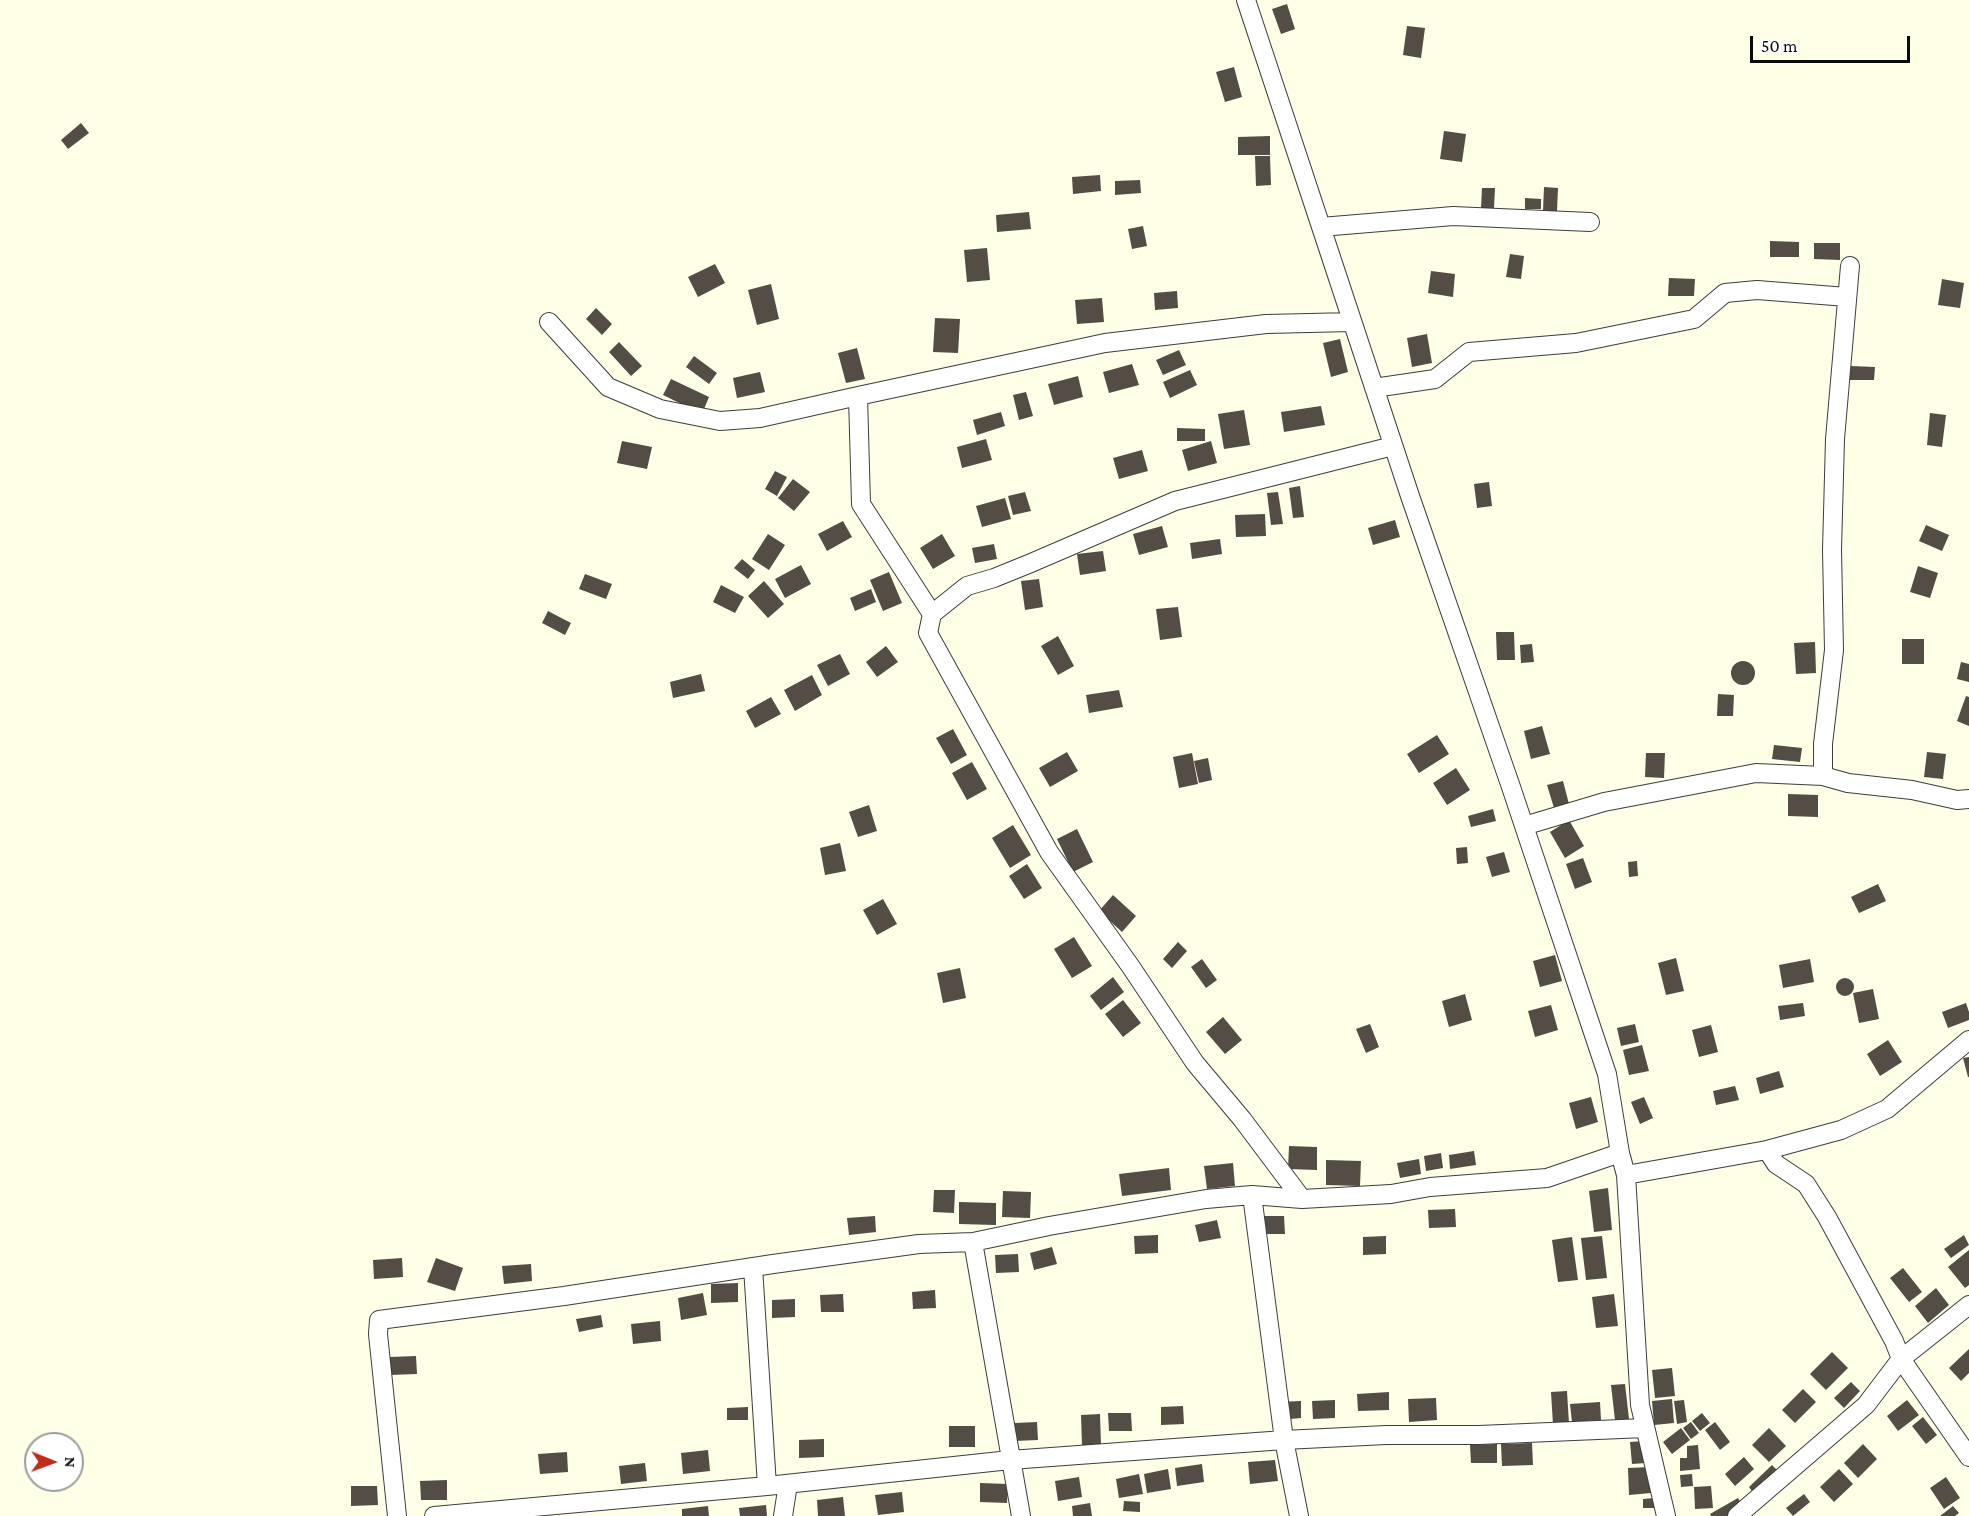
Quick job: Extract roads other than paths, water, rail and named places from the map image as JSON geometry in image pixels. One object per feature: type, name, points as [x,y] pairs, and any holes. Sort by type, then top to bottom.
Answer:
[{"type":"street","points":[[1246,0],[1393,446],[1607,1074],[1620,1153],[1626,1175],[1640,1406],[1666,1516]]},
{"type":"street","points":[[1321,227],[1453,216],[1590,222]]},
{"type":"street","points":[[1823,776],[1823,744],[1834,650],[1832,550],[1835,439],[1850,266]]},
{"type":"street","points":[[1374,388],[1435,379],[1469,352],[1576,344],[1694,319],[1725,293],[1757,290],[1847,297]]},
{"type":"street","points":[[549,322],[608,387],[660,409],[720,422],[759,418],[1105,343],[1266,324],[1352,322]]},
{"type":"street","points":[[858,396],[861,504],[933,614]]},
{"type":"street","points":[[1302,1199],[1242,1119],[1195,1063],[1131,967],[1049,852],[928,633],[933,614],[967,586],[1031,563],[1175,501],[1393,446]]},
{"type":"street","points":[[1524,826],[1604,802],[1756,772],[1823,776],[1848,783],[1912,790],[1957,800],[1969,799]]},
{"type":"street","points":[[1626,1175],[1767,1150],[1841,1130],[1887,1109],[1969,1040]]},
{"type":"street","points":[[1767,1150],[1776,1164],[1806,1184],[1827,1217],[1894,1341],[1901,1359],[1969,1457]]},
{"type":"street","points":[[397,1516],[378,1334],[379,1320],[564,1296],[919,1244],[973,1242],[1049,1226],[1206,1199],[1252,1195],[1302,1199],[1391,1194],[1430,1187],[1547,1178],[1620,1153]]},
{"type":"street","points":[[1252,1195],[1284,1440],[1299,1516]]},
{"type":"street","points":[[973,1242],[1021,1516]]},
{"type":"street","points":[[753,1267],[767,1486]]},
{"type":"street","points":[[1737,1516],[1866,1405],[1901,1359],[1969,1305]]},
{"type":"street","points":[[434,1516],[788,1484],[1010,1460],[1284,1440],[1645,1428]]},
{"type":"street","points":[[783,1516],[788,1484]]}]
